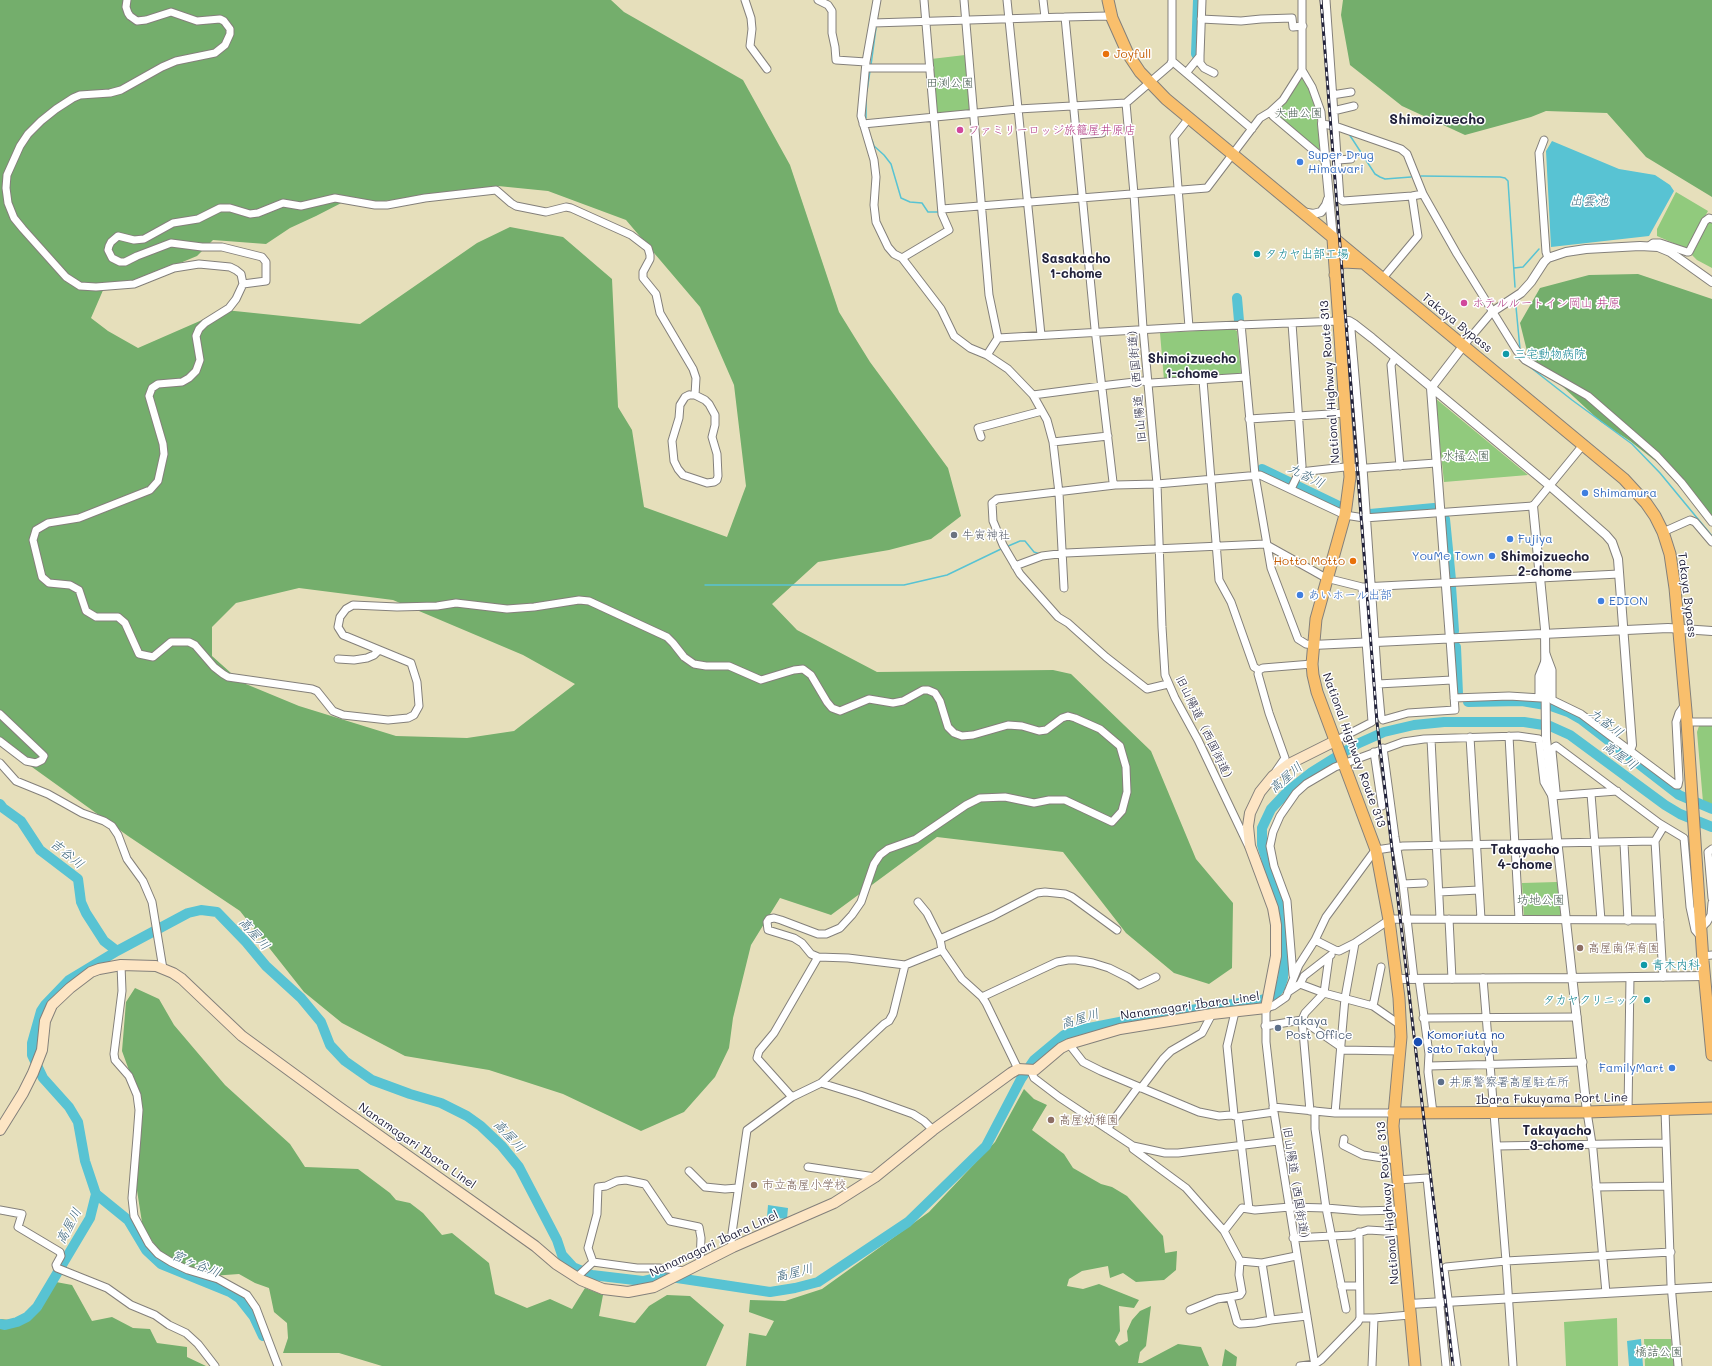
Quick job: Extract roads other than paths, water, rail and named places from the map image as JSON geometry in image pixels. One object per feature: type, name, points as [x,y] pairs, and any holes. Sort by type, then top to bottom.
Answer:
[{"type":"main road","points":[[1108,0],[1112,18],[1128,54],[1149,83],[1166,100],[1333,239]]},
{"type":"main road","name":"Takaya Bypass","points":[[1333,239],[1464,345],[1624,478],[1635,489],[1652,512],[1663,532],[1673,567],[1679,628],[1686,703],[1702,939],[1707,956],[1712,1055]]},
{"type":"main road","name":"National Highway Route 313","points":[[1333,239],[1350,468],[1345,515],[1326,578],[1316,619],[1312,664],[1317,692],[1376,850],[1389,920],[1400,1023],[1400,1051],[1393,1113],[1397,1180],[1415,1366]]},
{"type":"main road","points":[[1335,276],[1339,264],[1349,262],[1363,263]]},
{"type":"main road","name":"Nanamagari Ibara Linel","points":[[0,1130],[23,1093],[33,1073],[40,1056],[45,1021],[52,1005],[70,988],[91,972],[108,966],[156,966],[182,979],[242,1036],[339,1107],[535,1246],[556,1264],[591,1285],[603,1289],[628,1292],[654,1287],[733,1247],[834,1203],[875,1177],[933,1130],[1011,1073],[1039,1068],[1061,1048],[1069,1044],[1120,1029],[1212,1014],[1267,1007],[1276,956],[1276,926],[1273,908],[1250,846],[1248,826],[1250,812],[1260,792],[1273,776],[1289,764],[1336,743]]},
{"type":"main road","name":"Ibara Fukuyama Port Line","points":[[1393,1113],[1588,1112],[1712,1108]]},
{"type":"street","points":[[127,0],[128,13],[137,21],[146,20],[171,12],[197,21],[220,19],[224,21],[230,29],[228,41],[221,50],[215,53],[176,60],[121,90],[110,94],[80,95],[56,109],[37,125],[20,146],[7,175],[6,188],[8,203],[14,218],[66,277],[80,286],[96,287],[134,284],[174,268],[199,264],[230,267],[241,274],[243,284],[236,299],[229,308],[205,323],[199,329],[196,336],[200,360],[196,371],[190,378],[182,382],[158,384],[152,388],[149,396],[163,449],[162,464],[158,481],[150,490],[79,518],[48,523],[36,530],[33,540],[42,577],[49,583],[70,585],[78,590],[86,611],[96,616],[118,617],[125,623],[139,654],[153,657],[171,642],[189,642],[196,645],[214,667],[228,676],[312,688],[317,691],[333,711],[343,715],[388,720],[408,718],[414,715],[419,706],[417,682],[412,663],[379,650],[371,645],[343,635],[338,627],[340,617],[346,609],[353,605],[404,607],[437,606],[456,603],[507,609],[534,607],[579,600],[588,601],[667,637],[684,657],[694,664],[706,666],[729,666],[761,680],[794,670],[803,669],[812,675],[832,708],[840,711],[869,699],[893,703],[903,701],[923,690],[928,690],[935,693],[940,701],[948,727],[954,733],[962,736],[973,735],[1008,725],[1022,726],[1038,731],[1046,730],[1062,718],[1068,716],[1100,728],[1120,746],[1126,767],[1127,792],[1122,811],[1112,822],[1065,800],[1034,802],[1006,797],[980,798],[966,805],[916,840],[888,849],[880,855],[874,864],[861,902],[840,928],[826,934],[818,934],[774,918],[767,922],[768,930],[794,938],[802,943],[810,954],[818,956],[906,965],[942,950]]},
{"type":"street","points":[[745,0],[751,18],[752,29],[750,46],[767,69]]},
{"type":"street","points":[[818,0],[828,5],[832,11],[832,33],[836,60],[866,65],[930,68]]},
{"type":"street","points":[[877,0],[866,65],[861,109],[863,124],[874,160],[876,177],[874,205],[876,222],[888,247],[894,254],[902,258],[942,309],[954,336],[970,348],[987,355],[1008,369],[1032,395],[1050,426],[1059,493],[1064,588]]},
{"type":"street","points":[[902,258],[948,230],[942,214],[924,0]]},
{"type":"street","points":[[964,0],[989,295],[998,338],[987,355]]},
{"type":"street","points":[[1007,0],[1041,335]]},
{"type":"street","points":[[1043,0],[1045,18]]},
{"type":"street","points":[[863,124],[1018,109],[1126,103],[1170,65],[1172,61],[1172,0]]},
{"type":"street","points":[[1202,0],[1200,63],[1204,68],[1214,73]]},
{"type":"street","points":[[942,209],[1207,188],[1263,115],[1270,112],[1292,89],[1302,70],[1302,0]]},
{"type":"street","points":[[1326,0],[1340,199],[1342,201],[1423,194]]},
{"type":"street","points":[[873,23],[1108,16],[1112,18]]},
{"type":"street","points":[[1065,17],[1095,332],[1113,482],[1115,485]]},
{"type":"street","points":[[1201,20],[1242,21],[1292,18],[1293,26],[1303,26]]},
{"type":"street","points":[[1186,72],[1200,56]]},
{"type":"street","points":[[1172,61],[1252,129]]},
{"type":"street","points":[[1302,70],[1312,87],[1321,112],[1333,239]]},
{"type":"street","points":[[1332,95],[1351,92]]},
{"type":"street","name":"旧山陽道（西国街道）","points":[[1126,103],[1157,484],[1163,655],[1168,684],[1198,740],[1246,844],[1250,846]]},
{"type":"street","points":[[1333,110],[1354,106]]},
{"type":"street","points":[[1270,112],[1325,160]]},
{"type":"street","points":[[1189,118],[1174,137],[1189,327]]},
{"type":"street","points":[[1322,124],[1335,126],[1401,149],[1407,154],[1423,194],[1457,254],[1516,351],[1525,360],[1588,396],[1670,469],[1712,522]]},
{"type":"street","points":[[1076,134],[1102,134]]},
{"type":"street","points":[[1544,140],[1539,153],[1546,252],[1548,258]]},
{"type":"street","points":[[1338,160],[1351,159]]},
{"type":"street","points":[[243,284],[266,281],[266,262],[262,257],[222,247],[202,248],[171,243],[125,262],[120,262],[112,258],[108,250],[109,246],[118,236],[134,240],[144,239],[173,223],[198,219],[220,208],[230,208],[250,214],[258,213],[283,204],[301,206],[335,198],[348,199],[375,205],[387,205],[432,197],[496,190],[516,206],[546,212],[566,207],[571,208],[631,235],[645,246],[650,254],[650,259],[643,272],[643,278],[656,294],[660,313],[693,369],[696,378],[694,395]]},
{"type":"street","points":[[1382,279],[1418,236],[1412,196]]},
{"type":"street","points":[[1299,211],[1313,214],[1321,212],[1329,197]]},
{"type":"street","points":[[1649,246],[1653,243],[1660,243],[1689,252],[1705,222],[1709,218],[1712,219]]},
{"type":"street","points":[[1371,716],[1381,717],[1383,720],[1415,713],[1455,710],[1431,388],[1464,345],[1492,312],[1521,293],[1548,258],[1566,252],[1622,246],[1658,247],[1670,252],[1712,282]]},
{"type":"street","points":[[998,338],[1241,324],[1339,321],[1349,321],[1354,324],[1550,486],[1606,534],[1612,542],[1617,555],[1619,574],[1632,744],[1630,750]]},
{"type":"street","points":[[1292,323],[1302,466],[1293,486]]},
{"type":"street","points":[[1241,324],[1255,475],[1273,573],[1296,636],[1300,642],[1313,645],[1679,628],[1712,631]]},
{"type":"street","points":[[1354,324],[1351,330],[1363,468],[1381,717]]},
{"type":"street","points":[[1395,358],[1391,365],[1400,466]]},
{"type":"street","points":[[1032,395],[1143,381],[1203,380],[1246,377]]},
{"type":"street","points":[[1203,380],[1219,580],[1231,602],[1254,667],[1258,670],[1269,712],[1285,758],[1273,776]]},
{"type":"street","points":[[694,395],[709,404],[715,415],[715,425],[712,437],[717,454],[718,476],[717,480],[710,483],[683,474],[675,466],[674,461],[672,441],[679,418],[680,405],[685,397],[694,395]]},
{"type":"street","points":[[981,437],[978,428],[1042,411]]},
{"type":"street","points":[[1249,419],[1346,413]]},
{"type":"street","points":[[1053,442],[1108,436]]},
{"type":"street","points":[[1168,684],[1147,689],[1106,657],[1068,623],[1058,618],[1027,584],[1015,566],[1003,545],[993,521],[992,503],[996,500],[1115,485],[1157,484],[1255,475],[1293,486],[1345,515],[1366,518],[1440,514],[1533,506],[1584,445]]},
{"type":"street","points":[[1300,472],[1436,463]]},
{"type":"street","points":[[1533,506],[1541,578],[1545,634],[1545,699],[1548,755],[1574,978],[1606,1293]]},
{"type":"street","points":[[1663,532],[1690,520],[1695,522],[1712,542]]},
{"type":"street","points":[[1015,566],[1042,556],[1063,553],[1265,544],[1326,578],[1362,587],[1619,574]]},
{"type":"street","points":[[1336,743],[1372,722],[1362,587]]},
{"type":"street","points":[[338,659],[354,660],[367,658],[374,655],[379,650]]},
{"type":"street","points":[[1258,670],[1263,668],[1312,664]]},
{"type":"street","points":[[1378,684],[1452,680]]},
{"type":"street","points":[[1454,698],[1509,696],[1545,699],[1581,714],[1673,784],[1678,785],[1676,722],[1679,713],[1686,703]]},
{"type":"street","points":[[0,714],[44,756],[42,760],[36,763],[26,761],[0,741]]},
{"type":"street","points":[[1687,722],[1712,722]]},
{"type":"street","points":[[1294,976],[1287,902],[1274,866],[1270,846],[1271,838],[1280,816],[1296,793],[1322,774],[1344,763],[1403,742],[1470,737],[1509,736],[1538,738],[1544,782],[1552,796]]},
{"type":"street","points":[[1509,736],[1519,919]]},
{"type":"street","points":[[1470,737],[1481,919]]},
{"type":"street","points":[[1431,739],[1440,918]]},
{"type":"street","points":[[1552,796],[1556,790],[1552,751],[1556,746],[1664,826],[1684,838],[1692,914],[1695,930],[1702,939]]},
{"type":"street","points":[[1384,748],[1407,919],[1429,1054],[1433,1113]]},
{"type":"street","points":[[1374,752],[1382,806]]},
{"type":"street","points":[[0,763],[16,781],[48,794],[82,813],[104,820],[112,826],[118,835],[127,859],[143,881],[152,902],[163,969]]},
{"type":"street","points":[[1552,796],[1617,791]]},
{"type":"street","points":[[1591,794],[1601,920]]},
{"type":"street","points":[[1663,977],[1655,841],[1664,826]]},
{"type":"street","points":[[1288,992],[1294,976],[1315,940],[1326,917],[1376,850],[1397,847],[1624,843],[1655,841]]},
{"type":"street","points":[[1624,843],[1628,921]]},
{"type":"street","points":[[1712,849],[1708,852],[1712,898]]},
{"type":"street","points":[[1403,884],[1424,883]]},
{"type":"street","points":[[1439,892],[1479,890]]},
{"type":"street","points":[[940,939],[993,916],[1038,893],[1046,892],[1072,897],[1117,930]]},
{"type":"street","points":[[918,902],[926,912],[940,939],[942,950],[962,979],[982,997],[1024,1070],[1059,1097],[1133,1146],[1164,1153],[1178,1153],[1278,1142]]},
{"type":"street","points":[[1702,927],[1711,915],[1712,903]]},
{"type":"street","points":[[1315,940],[1339,951],[1355,943],[1389,920],[1440,918],[1628,921],[1660,920]]},
{"type":"street","points":[[1449,919],[1452,979]]},
{"type":"street","points":[[1335,1113],[1345,998],[1355,943]]},
{"type":"street","points":[[1267,1007],[1281,1000],[1288,992],[1300,984],[1304,976],[1329,957],[1335,950]]},
{"type":"street","points":[[792,1097],[757,1058],[759,1051],[774,1033],[818,956]]},
{"type":"street","points":[[1329,957],[1324,993],[1305,1013],[1302,1020],[1312,1111],[1326,1208],[1346,1309]]},
{"type":"street","points":[[982,997],[1057,962],[1068,960],[1093,963],[1109,968],[1139,985],[1156,977]]},
{"type":"street","points":[[120,965],[122,991],[114,1054],[115,1060],[129,1076],[137,1095],[139,1110],[132,1198],[134,1216],[149,1244],[158,1254],[188,1270],[218,1279],[247,1294],[256,1308],[278,1366]]},
{"type":"street","points":[[733,1247],[731,1240],[747,1130],[792,1097],[821,1084],[889,1021],[893,1014],[906,965]]},
{"type":"street","points":[[1373,1006],[1381,967]]},
{"type":"street","points":[[1396,979],[1708,976]]},
{"type":"street","points":[[1628,1111],[1630,977]]},
{"type":"street","points":[[1483,978],[1513,1366]]},
{"type":"street","points":[[1300,984],[1324,993],[1373,1006],[1396,1022],[1400,1023]]},
{"type":"street","name":"旧山陽道（西国街道）","points":[[1267,1007],[1265,1026],[1273,1110],[1315,1365]]},
{"type":"street","points":[[1235,1012],[1228,1046],[1248,1209]]},
{"type":"street","points":[[1107,1129],[1163,1059],[1171,1051],[1202,1033],[1212,1014]]},
{"type":"street","points":[[1423,1018],[1577,1017]]},
{"type":"street","points":[[1265,1026],[1302,1020],[1341,1048],[1400,1051]]},
{"type":"street","points":[[1069,1044],[1083,1062],[1140,1088],[1199,1112],[1219,1116],[1236,1116],[1273,1110],[1335,1113],[1393,1113]]},
{"type":"street","points":[[1429,1066],[1582,1062]]},
{"type":"street","points":[[821,1084],[860,1095],[913,1114],[924,1121],[933,1130]]},
{"type":"street","points":[[1665,1110],[1672,1290],[1678,1366]]},
{"type":"street","points":[[1344,1139],[1343,1145],[1363,1155],[1396,1160]]},
{"type":"street","points":[[1496,1146],[1666,1143]]},
{"type":"street","points":[[1133,1146],[1133,1149],[1186,1188],[1224,1232],[1240,1261],[1239,1275],[1242,1292],[1240,1296],[1217,1299],[1190,1310]]},
{"type":"street","points":[[808,1167],[875,1177]]},
{"type":"street","points":[[689,1171],[705,1187],[725,1189],[738,1188]]},
{"type":"street","points":[[1397,1180],[1427,1178],[1446,1366]]},
{"type":"street","points":[[591,1263],[588,1248],[597,1214],[598,1187],[606,1186],[616,1181],[626,1180],[645,1184],[670,1221],[699,1226],[701,1238],[700,1264]]},
{"type":"street","points":[[1596,1187],[1667,1186]]},
{"type":"street","points":[[1224,1232],[1240,1209],[1326,1208],[1360,1211],[1400,1210]]},
{"type":"street","points":[[0,1210],[22,1214],[18,1227],[60,1252],[62,1256],[56,1265],[57,1268],[107,1288],[131,1305],[155,1315],[169,1326],[186,1333],[198,1344],[215,1366]]},
{"type":"street","points":[[1293,1238],[1352,1234],[1368,1230],[1402,1232]]},
{"type":"street","points":[[1300,1366],[1315,1365],[1360,1318],[1359,1232]]},
{"type":"street","points":[[1457,1366],[1444,1270],[1446,1267],[1506,1261],[1671,1252]]},
{"type":"street","points":[[1240,1261],[1262,1263],[1296,1256]]},
{"type":"street","points":[[578,1276],[591,1263]]},
{"type":"street","points":[[591,1263],[637,1268],[659,1268],[681,1272]]},
{"type":"street","points":[[1262,1263],[1271,1320]]},
{"type":"street","points":[[1341,1286],[1357,1286]]},
{"type":"street","points":[[1360,1318],[1374,1318],[1439,1302],[1712,1287]]},
{"type":"street","points":[[1230,1297],[1238,1323],[1255,1323],[1307,1316]]},
{"type":"street","points":[[1372,1366],[1374,1318]]},
{"type":"water","name":"出雲池","points":[[1552,141],[1619,169],[1655,175],[1670,185],[1674,191],[1649,236],[1551,247],[1546,151]]},
{"type":"water","points":[[768,1205],[788,1208],[787,1219],[767,1217]]},
{"type":"water","points":[[1641,1339],[1643,1366],[1629,1366],[1627,1341]]},
{"type":"waterway","name":"九沓川","points":[[1196,54],[1198,0]]},
{"type":"waterway","points":[[877,20],[878,12]]},
{"type":"waterway","points":[[871,65],[876,28]]},
{"type":"waterway","points":[[867,91],[870,71]]},
{"type":"waterway","points":[[866,99],[866,118]]},
{"type":"waterway","points":[[1349,134],[1375,174],[1385,179],[1411,177]]},
{"type":"waterway","points":[[872,140],[874,146],[891,164],[901,198],[910,202],[922,203],[928,212],[939,212]]},
{"type":"waterway","points":[[1421,176],[1500,177],[1505,178],[1508,181],[1515,287]]},
{"type":"waterway","points":[[1514,268],[1523,267],[1539,249]]},
{"type":"waterway","name":"九沓川","points":[[1237,298],[1239,321]]},
{"type":"waterway","points":[[1516,307],[1520,349]]},
{"type":"waterway","points":[[1530,367],[1632,444],[1660,473],[1712,536]]},
{"type":"waterway","name":"九沓川","points":[[1262,469],[1339,506]]},
{"type":"waterway","name":"九沓川","points":[[1370,514],[1434,508]]},
{"type":"waterway","name":"九沓川","points":[[1445,519],[1451,580]]},
{"type":"waterway","points":[[1006,547],[1020,541],[1025,541],[1034,552],[1040,554]]},
{"type":"waterway","points":[[705,585],[904,585],[947,575],[1001,549]]},
{"type":"waterway","name":"九沓川","points":[[1451,586],[1454,631]]},
{"type":"waterway","name":"九沓川","points":[[1456,647],[1458,694]]},
{"type":"waterway","name":"九沓川","points":[[1468,702],[1522,701],[1551,706],[1568,712],[1582,720],[1679,795],[1712,809]]},
{"type":"waterway","name":"高屋川","points":[[0,1324],[5,1325],[17,1322],[27,1317],[37,1307],[90,1218],[96,1194],[85,1161],[78,1122],[69,1107],[43,1078],[32,1055],[32,1043],[41,1011],[69,980],[117,951],[188,913],[201,910],[217,912],[246,942],[266,966],[301,998],[321,1022],[330,1045],[345,1061],[372,1080],[410,1094],[441,1103],[467,1116],[481,1126],[501,1145],[519,1167],[557,1240],[562,1255],[573,1267],[592,1275],[643,1281],[664,1276],[770,1292],[818,1282],[908,1222],[986,1146],[1021,1079],[1034,1060],[1064,1035],[1084,1029],[1155,1015],[1261,1000],[1274,996],[1280,988],[1283,978],[1285,949],[1281,908],[1262,845],[1262,828],[1271,809],[1288,791],[1312,772],[1357,744],[1384,732],[1414,725],[1444,722],[1524,722],[1550,726],[1570,735],[1665,805],[1680,814],[1712,827]]},
{"type":"waterway","name":"吉谷川","points":[[0,804],[3,808],[21,821],[40,850],[78,879],[81,902],[86,913],[104,941],[117,951]]},
{"type":"waterway","name":"宮ヶ谷川","points":[[96,1194],[128,1220],[146,1250],[161,1264],[230,1292],[239,1298],[254,1317],[263,1336]]},
{"type":"railway","points":[[1321,0],[1377,722],[1453,1366]]},
{"type":"place","name":"Joyfull","points":[[1106,54]]},
{"type":"place","name":"ファミリーロッジ旅籠屋井原店","points":[[960,130]]},
{"type":"place","name":"Super Drug Himawari","points":[[1300,162]]},
{"type":"place","name":"タカヤ出部工場","points":[[1257,254]]},
{"type":"place","name":"ホテルルートイン岡山 井原","points":[[1464,303]]},
{"type":"place","name":"三宅動物病院","points":[[1506,354]]},
{"type":"place","name":"Shimamura","points":[[1585,493]]},
{"type":"place","name":"牛寅神社","points":[[954,535]]},
{"type":"place","name":"Fujiya","points":[[1510,539]]},
{"type":"place","name":"YouMe Town","points":[[1492,556]]},
{"type":"place","name":"Hotto Motto","points":[[1353,561]]},
{"type":"place","name":"あいホール出部","points":[[1300,595]]},
{"type":"place","name":"EDION","points":[[1601,601]]},
{"type":"place","name":"高屋南保育園","points":[[1580,948]]},
{"type":"place","name":"青木内科","points":[[1644,965]]},
{"type":"place","name":"タカヤクリニック","points":[[1647,1000]]},
{"type":"place","name":"Takaya Post Office","points":[[1278,1028]]},
{"type":"place","name":"Komoriuta no sato Takaya","points":[[1418,1042]]},
{"type":"place","name":"FamilyMart","points":[[1672,1068]]},
{"type":"place","name":"井原警察署高屋駐在所","points":[[1441,1082]]},
{"type":"place","name":"高屋幼稚園","points":[[1051,1120]]},
{"type":"place","name":"市立高屋小学校","points":[[754,1185]]},
{"type":"district","name":"Shimoizuecho","points":[[1437,120]]},
{"type":"district","name":"Sasakacho 1-chome","points":[[1076,266]]},
{"type":"district","name":"Shimoizuecho 1-chome","points":[[1192,366]]},
{"type":"district","name":"Shimoizuecho 2-chome","points":[[1545,564]]},
{"type":"district","name":"Takayacho 4-chome","points":[[1525,858]]},
{"type":"district","name":"Takayacho 3-chome","points":[[1557,1138]]},
{"type":"park label","name":"田渕公園","points":[[950,83]]},
{"type":"park label","name":"大曲公園","points":[[1299,113]]},
{"type":"park label","name":"水掻公園","points":[[1466,456]]},
{"type":"park label","name":"坊地公園","points":[[1541,900]]},
{"type":"park label","name":"橋詰公園","points":[[1659,1352]]}]
